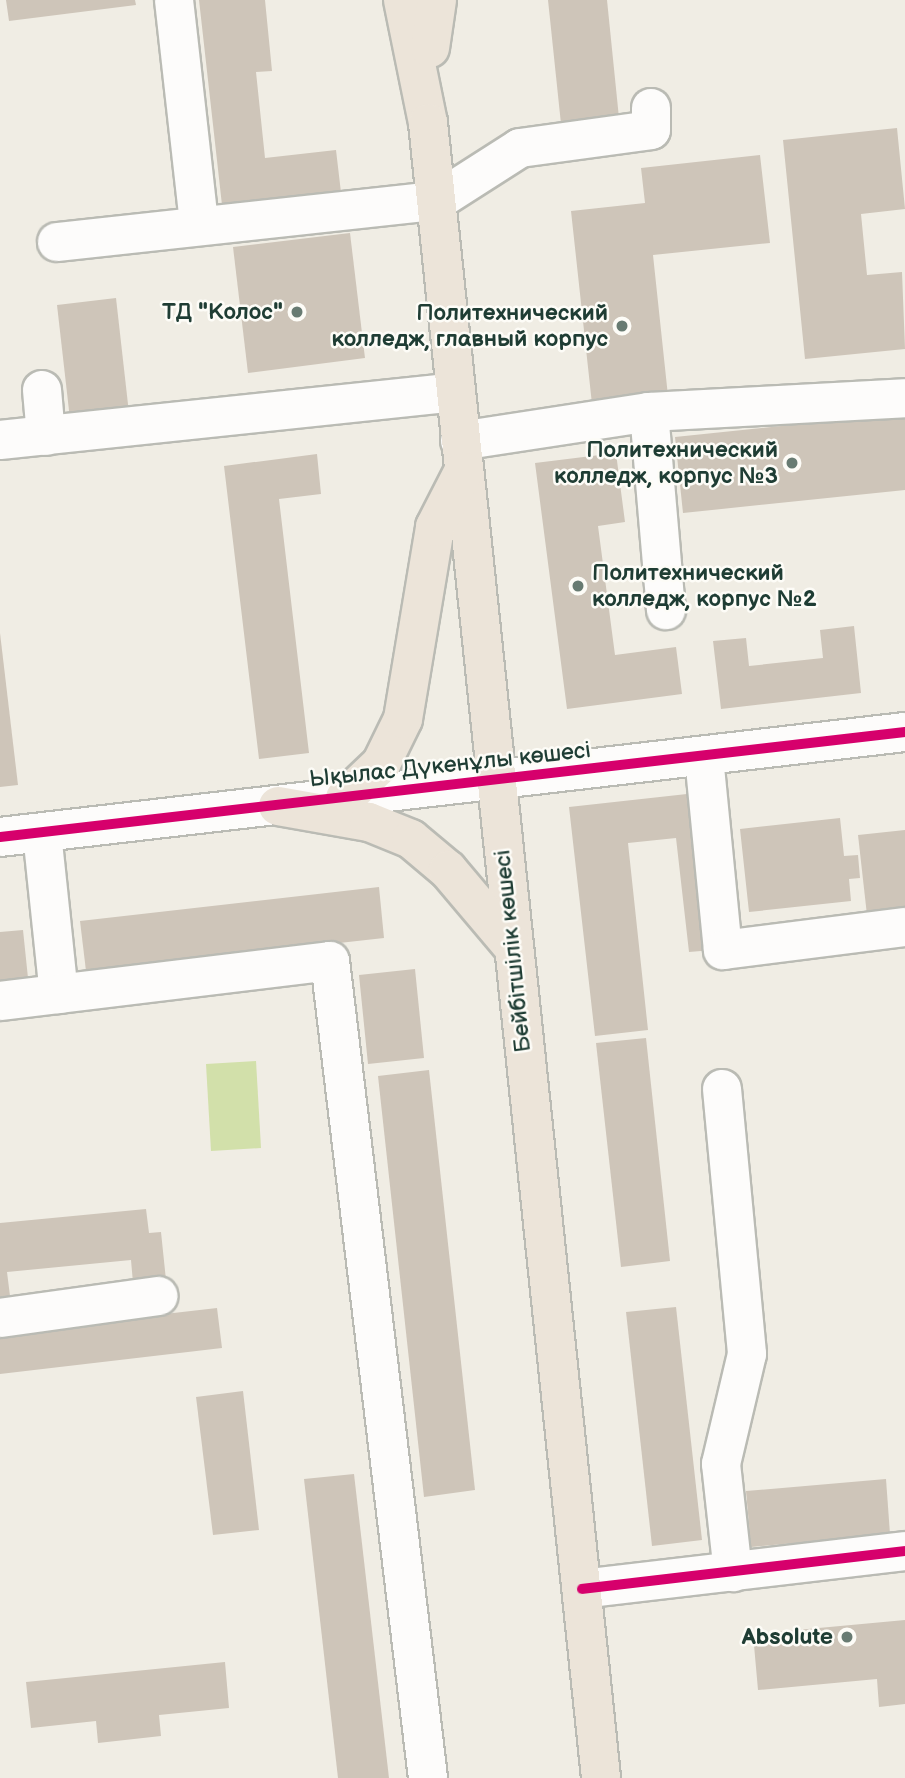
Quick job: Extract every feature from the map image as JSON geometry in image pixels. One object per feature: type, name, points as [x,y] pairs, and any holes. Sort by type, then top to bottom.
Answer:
[{"type":"main road","points":[[387,0],[421,49]]},
{"type":"main road","name":"Бейбітшілік көшесі","points":[[403,0],[421,49]]},
{"type":"main road","name":"Бейбітшілік көшесі","points":[[427,0],[421,49],[428,123],[494,783],[601,1778]]},
{"type":"main road","points":[[421,49],[438,0]]},
{"type":"main road","points":[[345,798],[381,764],[404,719],[435,527],[461,456]]},
{"type":"main road","points":[[278,806],[369,822],[411,839],[449,870],[513,947]]},
{"type":"street","points":[[174,0],[200,224]]},
{"type":"street","points":[[57,242],[200,224],[437,201],[520,148],[651,130],[651,108]]},
{"type":"street","points":[[42,390],[46,436]]},
{"type":"street","points":[[0,440],[455,392]]},
{"type":"street","points":[[461,456],[649,412],[905,398]]},
{"type":"street","points":[[649,412],[666,610]]},
{"type":"street","name":"Ықылас Дүкенұлы көшесі","points":[[0,837],[494,783],[905,732]]},
{"type":"street","points":[[704,757],[723,950],[905,927]]},
{"type":"street","points":[[42,833],[59,994]]},
{"type":"street","points":[[0,1001],[330,961],[428,1778]]},
{"type":"street","points":[[722,1089],[747,1354],[721,1464],[733,1572]]},
{"type":"street","points":[[0,1318],[158,1296]]},
{"type":"street","points":[[582,1590],[905,1551]]},
{"type":"green space","points":[[256,1061],[261,1148],[211,1151],[206,1064]]},
{"type":"building","points":[[6,0],[135,0],[136,5],[9,21]]},
{"type":"building","points":[[199,0],[265,0],[272,71],[256,72],[265,158],[336,150],[342,201],[223,214]]},
{"type":"building","points":[[548,0],[607,0],[619,118],[561,124]]},
{"type":"building","points":[[897,128],[905,209],[861,214],[867,275],[902,272],[905,349],[805,359],[783,140]]},
{"type":"building","name":"Политехнический колледж, главный корпус","points":[[760,155],[770,243],[653,255],[668,396],[592,404],[571,211],[645,203],[641,168]]},
{"type":"building","points":[[350,233],[365,358],[248,373],[233,247]]},
{"type":"building","points":[[116,298],[130,422],[71,428],[57,305]]},
{"type":"building","name":"Политехнический колледж, корпус №3","points":[[905,413],[905,490],[683,513],[675,437]]},
{"type":"building","name":"Политехнический колледж, корпус №2","points":[[616,453],[625,522],[598,526],[615,655],[676,647],[682,694],[567,709],[535,463]]},
{"type":"building","points":[[317,454],[321,494],[279,499],[309,753],[259,759],[224,466]]},
{"type":"building","points":[[854,626],[861,693],[721,709],[713,641],[746,638],[749,666],[823,658],[820,630]]},
{"type":"building","points":[[0,633],[18,785],[0,787]]},
{"type":"building","points":[[696,793],[713,950],[689,952],[676,838],[628,843],[648,1030],[595,1036],[569,807]]},
{"type":"building","points":[[840,818],[844,856],[858,855],[860,878],[849,879],[851,901],[749,912],[740,829]]},
{"type":"building","points":[[905,830],[905,920],[868,924],[858,835]]},
{"type":"building","points":[[379,887],[384,938],[86,971],[80,921]]},
{"type":"building","points":[[23,930],[28,978],[0,980],[0,932]]},
{"type":"building","points":[[415,969],[424,1058],[368,1064],[359,975]]},
{"type":"building","points":[[646,1038],[670,1261],[621,1267],[596,1043]]},
{"type":"building","points":[[429,1070],[475,1490],[424,1497],[378,1076]]},
{"type":"building","points":[[146,1209],[149,1233],[161,1232],[166,1280],[133,1283],[131,1260],[7,1272],[10,1296],[0,1297],[0,1223]]},
{"type":"building","points":[[676,1307],[702,1540],[652,1546],[626,1312]]},
{"type":"building","points":[[217,1308],[222,1348],[0,1374],[0,1333]]},
{"type":"building","points":[[243,1391],[259,1530],[213,1535],[196,1397]]},
{"type":"building","points":[[354,1474],[389,1778],[338,1778],[304,1479]]},
{"type":"building","points":[[886,1479],[890,1534],[751,1547],[746,1491]]},
{"type":"building","points":[[905,1620],[905,1704],[879,1707],[877,1679],[758,1690],[753,1634]]},
{"type":"building","points":[[225,1662],[229,1708],[159,1715],[161,1736],[98,1743],[96,1721],[31,1728],[26,1682]]},
{"type":"cycle path","points":[[0,837],[905,732]]},
{"type":"cycle path","points":[[582,1589],[905,1551]]},
{"type":"place","name":"ТД \"Колос\"","points":[[297,312]]},
{"type":"place","name":"Политехнический колледж, главный корпус","points":[[622,326]]},
{"type":"place","name":"Политехнический колледж, корпус №3","points":[[792,463]]},
{"type":"place","name":"Политехнический колледж, корпус №2","points":[[578,586]]},
{"type":"place","name":"Absolute","points":[[847,1637]]}]
